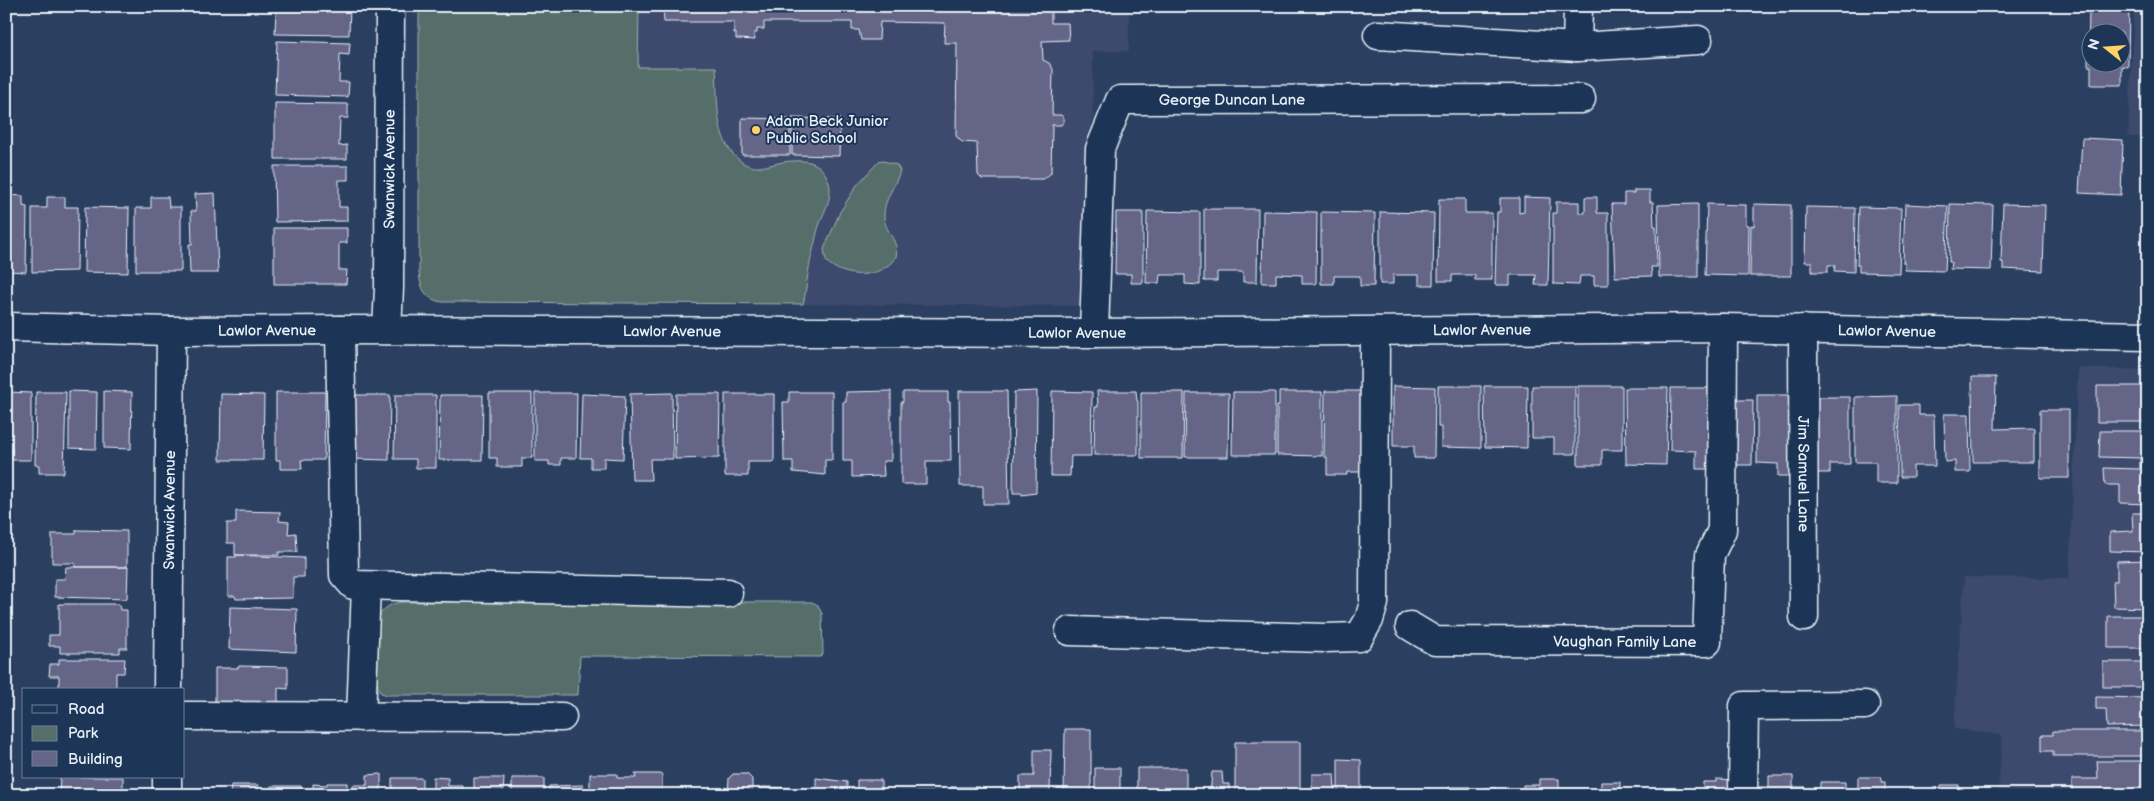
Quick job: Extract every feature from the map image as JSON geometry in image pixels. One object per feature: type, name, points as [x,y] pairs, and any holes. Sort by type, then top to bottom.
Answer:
[{"type":"street","name":"Swanwick Avenue","points":[[387,330],[390,288],[390,6]]},
{"type":"street","points":[[1577,47],[1578,6]]},
{"type":"street","points":[[1378,35],[1577,47],[1698,40]]},
{"type":"street","name":"George Duncan Lane","points":[[1094,333],[1100,149],[1120,100],[1581,99]]},
{"type":"street","name":"Lawlor Avenue","points":[[6,328],[170,331],[1094,333],[1722,328],[2148,336]]},
{"type":"street","name":"Vaughan Family Lane","points":[[1410,626],[1434,641],[1707,642],[1710,555],[1722,530],[1722,328]]},
{"type":"street","points":[[340,330],[344,574],[353,585],[728,593]]},
{"type":"street","name":"Jim Samuel Lane","points":[[1803,330],[1804,618]]},
{"type":"street","name":"Swanwick Avenue","points":[[168,688],[170,331]]},
{"type":"street","points":[[1070,631],[1325,638],[1358,637],[1369,620],[1374,603],[1375,331]]},
{"type":"street","points":[[361,717],[366,586]]},
{"type":"street","points":[[1743,795],[1744,706],[1865,705]]},
{"type":"street","points":[[185,716],[562,717]]},
{"type":"street","points":[[167,778],[167,795]]},
{"type":"shaded area","name":"Adam Beck Junior Public School","points":[[419,6],[1129,6],[1129,51],[1093,51],[1092,306],[433,301],[420,284],[419,271]]},
{"type":"shaded area","points":[[2134,6],[2148,6],[2148,137],[2128,137]]},
{"type":"shaded area","points":[[2078,368],[2148,370],[2148,795],[1998,795],[2002,735],[1954,729],[1964,577],[2069,578]]},
{"type":"green space","points":[[419,6],[639,6],[638,67],[716,67],[720,125],[723,136],[734,155],[749,166],[762,167],[785,162],[807,161],[815,164],[824,172],[828,180],[830,195],[817,233],[803,304],[442,302],[431,298],[424,292],[419,271]]},
{"type":"green space","points":[[880,160],[897,165],[900,171],[884,210],[886,226],[896,246],[896,257],[881,270],[872,273],[853,274],[834,267],[826,261],[824,249],[840,212],[857,185]]},
{"type":"green space","points":[[401,602],[812,602],[818,605],[822,614],[823,654],[820,657],[580,656],[578,695],[388,695],[381,693],[378,687],[374,637],[376,624],[381,614],[389,606]]},
{"type":"building","points":[[276,6],[350,7],[349,35],[275,34]]},
{"type":"building","points":[[663,6],[1051,6],[1051,23],[1068,23],[1069,40],[1042,41],[1043,60],[1049,63],[1053,69],[1052,115],[1061,115],[1064,118],[1064,122],[1061,125],[1052,125],[1051,173],[1044,179],[982,179],[978,175],[977,143],[962,142],[956,136],[957,43],[944,43],[945,23],[880,22],[879,40],[861,40],[859,30],[852,30],[852,22],[764,22],[764,29],[757,29],[757,33],[754,33],[755,40],[736,39],[734,22],[664,22]]},
{"type":"building","points":[[2089,6],[2129,6],[2129,22],[2089,22]]},
{"type":"building","points":[[2143,6],[2148,6],[2148,65],[2143,65]]},
{"type":"building","points":[[277,41],[350,43],[349,55],[340,54],[339,82],[349,82],[348,97],[275,95]]},
{"type":"building","points":[[2091,72],[2122,72],[2122,85],[2091,85]]},
{"type":"building","points":[[275,103],[348,104],[348,118],[340,118],[339,146],[347,145],[347,159],[275,159]]},
{"type":"building","points":[[742,118],[790,119],[790,155],[742,155]]},
{"type":"building","points":[[792,118],[840,119],[839,156],[792,155]]},
{"type":"building","points":[[2082,138],[2123,140],[2121,195],[2079,193]]},
{"type":"building","points":[[274,166],[348,166],[348,180],[339,180],[339,207],[347,207],[347,221],[275,222]]},
{"type":"building","points":[[1634,190],[1650,190],[1650,202],[1653,202],[1654,226],[1656,226],[1657,267],[1651,267],[1652,276],[1615,277],[1612,204],[1624,204],[1624,193],[1634,193]]},
{"type":"building","points":[[215,193],[218,273],[190,273],[189,244],[192,244],[191,211],[196,211],[195,194]]},
{"type":"building","points":[[6,195],[23,196],[23,206],[27,207],[26,272],[6,271]]},
{"type":"building","points":[[47,197],[65,197],[65,207],[78,207],[77,271],[32,272],[32,208],[47,208]]},
{"type":"building","points":[[151,197],[168,197],[169,207],[181,207],[181,271],[136,271],[136,208],[151,208]]},
{"type":"building","points":[[1524,197],[1550,198],[1548,285],[1535,285],[1536,275],[1510,275],[1510,285],[1495,285],[1497,212],[1500,212],[1500,198],[1519,198],[1519,213],[1524,212]]},
{"type":"building","points":[[1585,197],[1597,197],[1597,213],[1608,213],[1608,285],[1594,285],[1594,276],[1580,276],[1579,285],[1553,284],[1553,213],[1556,213],[1556,202],[1579,202],[1579,213],[1585,213]]},
{"type":"building","points":[[1439,199],[1465,199],[1465,213],[1492,213],[1492,280],[1475,280],[1475,275],[1452,275],[1452,281],[1438,281]]},
{"type":"building","points":[[1698,204],[1698,277],[1659,277],[1658,205]]},
{"type":"building","points":[[1707,204],[1746,205],[1746,225],[1749,225],[1748,276],[1705,275]]},
{"type":"building","points":[[1754,204],[1791,205],[1791,276],[1750,276],[1751,225],[1754,226]]},
{"type":"building","points":[[1905,204],[1948,206],[1945,271],[1905,270],[1905,263],[1903,263]]},
{"type":"building","points":[[1950,204],[1993,205],[1991,270],[1950,269]]},
{"type":"building","points":[[2003,204],[2045,205],[2043,271],[2003,269],[2003,262],[2001,262]]},
{"type":"building","points":[[85,207],[129,208],[128,273],[84,272]]},
{"type":"building","points":[[1806,207],[1855,208],[1854,272],[1834,271],[1835,265],[1828,265],[1828,272],[1812,272],[1812,262],[1805,262]]},
{"type":"building","points":[[1859,207],[1901,208],[1899,273],[1859,272],[1859,265],[1857,265]]},
{"type":"building","points":[[1204,209],[1258,209],[1257,282],[1243,282],[1243,272],[1217,272],[1217,281],[1204,281]]},
{"type":"building","points":[[1147,211],[1200,212],[1200,285],[1185,284],[1185,275],[1160,275],[1159,283],[1146,283]]},
{"type":"building","points":[[1263,211],[1317,212],[1316,284],[1302,284],[1302,275],[1276,274],[1276,283],[1262,283]]},
{"type":"building","points":[[1116,212],[1143,212],[1143,283],[1131,283],[1131,274],[1115,274]]},
{"type":"building","points":[[1321,212],[1375,213],[1374,286],[1360,286],[1360,276],[1334,276],[1334,284],[1321,284]]},
{"type":"building","points":[[1380,212],[1434,213],[1433,285],[1419,285],[1419,275],[1393,275],[1393,284],[1380,284]]},
{"type":"building","points":[[274,228],[347,228],[347,243],[339,243],[339,270],[347,270],[346,284],[274,284]]},
{"type":"building","points":[[1972,377],[1996,377],[1995,429],[2034,428],[2034,462],[1973,462]]},
{"type":"building","points":[[1393,386],[1435,387],[1434,458],[1414,458],[1414,446],[1393,446]]},
{"type":"building","points":[[1438,386],[1481,386],[1481,448],[1441,447],[1441,427],[1438,427]]},
{"type":"building","points":[[1484,386],[1528,386],[1527,448],[1485,447]]},
{"type":"building","points":[[1532,386],[1575,386],[1575,454],[1554,454],[1554,438],[1532,438]]},
{"type":"building","points":[[1578,386],[1622,386],[1622,450],[1602,450],[1602,465],[1578,465]]},
{"type":"building","points":[[2097,386],[2148,386],[2148,422],[2097,422]]},
{"type":"building","points":[[1625,388],[1668,388],[1666,465],[1626,464]]},
{"type":"building","points":[[1671,388],[1713,388],[1712,469],[1696,469],[1696,451],[1670,450]]},
{"type":"building","points":[[69,391],[97,392],[96,449],[69,448]]},
{"type":"building","points":[[104,391],[132,392],[131,449],[104,448]]},
{"type":"building","points":[[891,391],[891,461],[883,461],[884,476],[852,477],[852,461],[843,461],[843,402],[846,402],[846,392]]},
{"type":"building","points":[[959,391],[1007,391],[1009,504],[983,504],[983,486],[960,486]]},
{"type":"building","points":[[1037,391],[1036,493],[1022,495],[1022,493],[1013,493],[1014,392]]},
{"type":"building","points":[[1052,391],[1092,392],[1091,456],[1071,456],[1070,476],[1051,476]]},
{"type":"building","points":[[1097,391],[1136,391],[1138,401],[1138,455],[1094,455],[1095,407],[1098,407]]},
{"type":"building","points":[[1325,391],[1368,391],[1362,472],[1347,472],[1347,475],[1327,475],[1327,457],[1324,457]]},
{"type":"building","points":[[6,392],[31,393],[31,460],[12,460],[12,449],[6,449]]},
{"type":"building","points":[[36,392],[66,392],[64,473],[39,473],[39,465],[35,465]]},
{"type":"building","points":[[276,392],[325,392],[324,460],[301,460],[302,469],[280,469],[280,460],[276,460]]},
{"type":"building","points":[[789,392],[832,392],[832,460],[825,460],[825,475],[793,472],[793,461],[784,461],[783,402],[789,402]]},
{"type":"building","points":[[903,392],[948,392],[948,402],[950,402],[951,461],[926,461],[926,484],[901,484],[901,402],[903,402]]},
{"type":"building","points":[[1141,392],[1184,392],[1183,458],[1141,458]]},
{"type":"building","points":[[1233,392],[1275,392],[1275,455],[1232,455]]},
{"type":"building","points":[[1279,392],[1322,392],[1322,456],[1277,455],[1277,406],[1279,406]]},
{"type":"building","points":[[489,393],[532,393],[532,458],[522,458],[522,467],[497,467],[497,458],[489,458]]},
{"type":"building","points":[[535,393],[577,393],[576,458],[561,458],[561,465],[549,465],[549,461],[535,461]]},
{"type":"building","points":[[672,393],[673,459],[650,459],[651,480],[632,480],[630,394]]},
{"type":"building","points":[[1186,393],[1229,393],[1228,457],[1185,457]]},
{"type":"building","points":[[221,394],[264,395],[263,460],[220,460]]},
{"type":"building","points":[[582,394],[625,396],[623,459],[604,458],[604,468],[591,468],[591,458],[580,458]]},
{"type":"building","points":[[676,394],[720,394],[719,458],[675,459]]},
{"type":"building","points":[[725,394],[774,394],[774,462],[748,462],[748,476],[725,476]]},
{"type":"building","points":[[351,395],[390,395],[389,460],[351,459]]},
{"type":"building","points":[[395,395],[436,395],[436,468],[416,468],[416,459],[394,459]]},
{"type":"building","points":[[440,395],[483,395],[482,460],[439,460]]},
{"type":"building","points":[[1757,395],[1798,395],[1798,476],[1778,476],[1778,464],[1757,463]]},
{"type":"building","points":[[1897,396],[1897,483],[1876,483],[1876,462],[1855,462],[1855,397]]},
{"type":"building","points":[[1808,397],[1850,397],[1850,464],[1830,464],[1830,473],[1808,473]]},
{"type":"building","points":[[1730,400],[1753,400],[1752,465],[1729,465]]},
{"type":"building","points":[[1899,405],[1919,405],[1919,415],[1934,415],[1935,466],[1913,466],[1913,477],[1900,477]]},
{"type":"building","points":[[2040,410],[2069,410],[2069,478],[2040,478]]},
{"type":"building","points":[[1944,414],[1969,414],[1970,472],[1955,472],[1955,461],[1945,462]]},
{"type":"building","points":[[2100,431],[2148,431],[2148,504],[2120,503],[2120,485],[2105,485],[2104,468],[2140,469],[2140,458],[2099,457]]},
{"type":"building","points":[[236,511],[280,512],[279,521],[289,522],[288,534],[296,533],[297,552],[279,552],[279,555],[235,555],[235,543],[227,543],[227,523],[236,523]]},
{"type":"building","points":[[2132,513],[2148,513],[2148,552],[2110,551],[2110,532],[2133,531]]},
{"type":"building","points":[[76,530],[127,531],[127,567],[75,567],[75,563],[52,563],[52,534],[76,534]]},
{"type":"building","points":[[236,555],[304,558],[304,577],[293,577],[293,598],[236,599],[235,596],[228,596],[228,557],[236,557]]},
{"type":"building","points":[[2148,560],[2148,608],[2114,607],[2113,581],[2117,581],[2117,561]]},
{"type":"building","points":[[66,567],[128,567],[127,599],[55,597],[55,579],[65,579]]},
{"type":"building","points":[[59,604],[119,604],[120,610],[127,610],[127,648],[120,648],[120,653],[60,653],[60,646],[49,646],[49,635],[59,635]]},
{"type":"building","points":[[230,607],[297,609],[296,652],[229,649]]},
{"type":"building","points":[[2108,616],[2148,616],[2148,648],[2108,648]]},
{"type":"building","points":[[59,659],[125,659],[124,673],[116,673],[116,688],[59,688],[59,676],[49,676],[50,664],[59,664]]},
{"type":"building","points":[[2103,662],[2148,662],[2148,687],[2103,687]]},
{"type":"building","points":[[239,666],[288,667],[288,689],[278,688],[278,707],[215,706],[215,668],[238,668]]},
{"type":"building","points":[[2096,697],[2148,698],[2148,726],[2107,727],[2106,709],[2096,709]]},
{"type":"building","points":[[1065,729],[1091,729],[1091,795],[1064,795]]},
{"type":"building","points":[[2053,731],[2148,731],[2148,756],[2053,756],[2053,751],[2042,751],[2042,735],[2053,735]]},
{"type":"building","points":[[1235,742],[1300,742],[1300,795],[1235,795]]},
{"type":"building","points":[[1034,750],[1051,750],[1050,793],[1053,793],[1053,795],[1020,795],[1020,776],[1034,776]]},
{"type":"building","points":[[1338,759],[1361,760],[1361,795],[1312,795],[1312,774],[1334,774],[1335,791],[1338,791]]},
{"type":"building","points":[[2097,761],[2148,761],[2148,795],[2072,793],[2072,779],[2098,779]]},
{"type":"building","points":[[1095,768],[1120,768],[1120,795],[1095,795]]},
{"type":"building","points":[[1137,768],[1186,768],[1186,795],[1137,795]]},
{"type":"building","points":[[1212,772],[1222,772],[1223,784],[1229,784],[1229,795],[1210,795]]},
{"type":"building","points":[[381,774],[381,795],[353,795],[353,785],[367,785],[367,775]]},
{"type":"building","points":[[590,774],[617,774],[617,778],[636,778],[635,774],[662,774],[662,795],[590,795]]},
{"type":"building","points":[[733,774],[747,774],[752,779],[754,795],[728,795],[729,778]]},
{"type":"building","points":[[1769,776],[1793,776],[1793,787],[1805,787],[1805,795],[1759,795],[1759,787],[1769,787]]},
{"type":"building","points":[[433,777],[448,778],[448,786],[463,786],[463,795],[433,795]]},
{"type":"building","points":[[1858,777],[1882,777],[1881,782],[1885,782],[1885,795],[1858,795]]},
{"type":"building","points":[[60,778],[123,778],[123,795],[59,795]]},
{"type":"building","points":[[392,778],[422,778],[422,795],[392,795]]},
{"type":"building","points":[[474,778],[504,778],[503,795],[474,795]]},
{"type":"building","points":[[512,778],[544,778],[544,795],[512,795]]},
{"type":"building","points":[[816,778],[847,782],[847,794],[816,795]]},
{"type":"building","points":[[1539,779],[1559,779],[1559,795],[1523,795],[1523,785],[1539,785]]},
{"type":"building","points":[[1716,779],[1738,780],[1738,795],[1703,795],[1703,782],[1716,782]]},
{"type":"building","points":[[857,780],[881,780],[881,795],[857,795]]},
{"type":"building","points":[[1601,782],[1620,782],[1620,795],[1601,795]]},
{"type":"building","points":[[1820,782],[1845,782],[1845,793],[1855,793],[1855,795],[1809,795],[1809,793],[1820,793]]},
{"type":"building","points":[[327,783],[347,783],[347,795],[313,795],[313,784],[327,785]]},
{"type":"building","points":[[231,785],[258,785],[258,795],[230,795]]},
{"type":"building","points":[[583,785],[583,795],[549,795],[549,786]]},
{"type":"building","points":[[1941,785],[1959,785],[1959,795],[1941,795]]},
{"type":"building","points":[[271,786],[301,786],[300,795],[271,795]]},
{"type":"building","points":[[761,787],[806,788],[806,795],[761,795]]},
{"type":"building","points":[[951,787],[980,787],[980,795],[951,795]]},
{"type":"building","points":[[1449,787],[1470,787],[1470,795],[1449,795]]},
{"type":"building","points":[[1485,788],[1496,788],[1495,795],[1485,795]]},
{"type":"building","points":[[1561,789],[1587,789],[1591,795],[1561,795]]},
{"type":"building","points":[[663,791],[691,791],[691,795],[663,795]]},
{"type":"building","points":[[1962,791],[1990,792],[1990,795],[1962,795]]},
{"type":"building","points":[[700,792],[726,792],[726,795],[700,795]]},
{"type":"building","points":[[892,792],[941,792],[942,795],[892,795]]},
{"type":"building","points":[[995,792],[1016,792],[1016,795],[995,795]]},
{"type":"building","points":[[1377,793],[1411,793],[1411,795],[1377,795]]},
{"type":"building","points":[[1691,794],[1691,795],[1652,795]]},
{"type":"place","name":"Adam Beck Junior Public School","points":[[756,130]]}]
